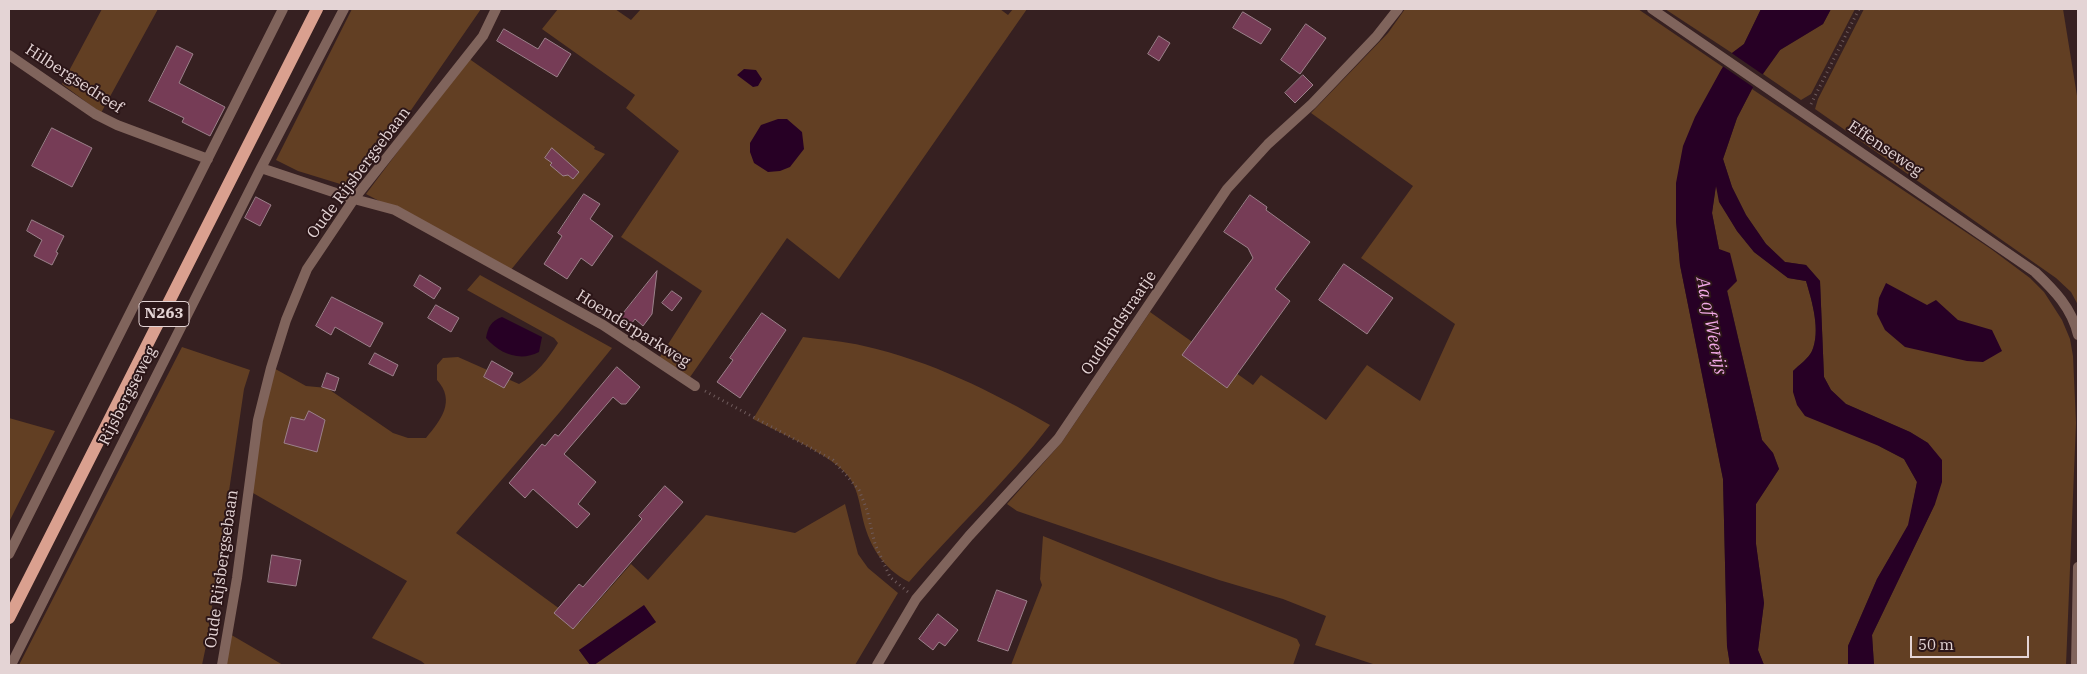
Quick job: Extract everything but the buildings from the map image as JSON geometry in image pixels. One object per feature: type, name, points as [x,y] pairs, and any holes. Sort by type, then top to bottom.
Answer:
[{"type":"main road","name":"Rijsbergseweg","points":[[9,618],[317,9]]},
{"type":"street","points":[[9,554],[283,9]]},
{"type":"street","name":"Rijsbergseweg","points":[[11,665],[261,168],[344,9]]},
{"type":"street","name":"Oude Rijsbergsebaan","points":[[222,665],[237,578],[258,420],[270,368],[286,320],[307,269],[354,199],[483,36],[496,9]]},
{"type":"street","name":"Oudlandstraatje","points":[[877,665],[916,599],[969,536],[1058,439],[1227,189],[1268,144],[1312,104],[1370,44],[1398,9]]},
{"type":"street","name":"Effenseweg","points":[[1652,9],[2035,272],[2065,304],[2071,314],[2078,335]]},
{"type":"street","name":"Hilbergsedreef","points":[[9,55],[95,114],[117,126],[208,159]]},
{"type":"street","name":"Hoenderparkweg","points":[[261,168],[354,199],[395,210],[603,326],[695,386]]},
{"type":"street","points":[[2076,665],[2078,567]]},
{"type":"path","points":[[1805,113],[1859,9]]},
{"type":"path","name":"Hoenderparkweg","points":[[695,386],[833,460],[859,490],[867,510],[874,544],[890,577],[916,599]]},
{"type":"shaded area","points":[[102,9],[158,9],[101,113],[62,84]]},
{"type":"shaded area","points":[[352,9],[481,9],[409,113],[350,187],[298,171],[276,160]]},
{"type":"shaded area","points":[[558,9],[615,9],[631,20],[641,9],[1000,9],[1008,15],[1013,9],[1027,9],[839,279],[787,238],[688,380],[658,360],[702,291],[621,237],[679,151],[626,108],[635,95],[542,29]]},
{"type":"shaded area","points":[[1405,9],[1638,9],[1723,67],[1715,82],[1676,221],[1680,265],[1723,479],[1727,646],[1730,665],[1376,665],[1315,645],[1326,616],[1283,599],[1219,580],[1017,511],[1007,504],[1062,442],[1150,312],[1253,385],[1261,375],[1326,420],[1367,365],[1420,401],[1455,324],[1361,258],[1413,186],[1311,113],[1388,33]]},
{"type":"shaded area","points":[[1665,9],[1761,9],[1744,44],[1732,53]]},
{"type":"shaded area","points":[[1831,9],[1855,9],[1811,94],[1801,100],[1763,74],[1780,50],[1823,24]]},
{"type":"shaded area","points":[[1864,9],[2063,9],[2078,102],[2078,305],[2071,292],[2056,278],[1815,109],[1818,99]]},
{"type":"shaded area","points":[[468,58],[595,147],[594,149],[605,154],[510,271],[366,194]]},
{"type":"shaded area","points":[[1752,89],[1991,249],[2030,278],[2044,292],[2062,320],[2070,339],[2073,356],[2076,423],[2066,665],[1874,665],[1872,635],[1935,504],[1928,443],[1910,432],[1846,404],[1831,390],[1824,377],[1820,281],[1806,265],[1785,262],[1766,244],[1746,215],[1732,187],[1723,159],[1737,118]]},
{"type":"shaded area","points":[[1716,184],[1720,202],[1737,231],[1754,252],[1788,278],[1806,281],[1815,316],[1815,343],[1809,356],[1793,371],[1879,446],[1904,459],[1917,482],[1909,525],[1877,579],[1848,646],[1848,665],[1764,665],[1758,650],[1764,603],[1756,544],[1756,504],[1779,469],[1773,453],[1762,440],[1727,290],[1712,213]]},
{"type":"shaded area","points":[[480,275],[612,348],[456,533],[579,623],[631,564],[648,580],[706,515],[795,533],[845,504],[858,554],[868,568],[898,593],[855,665],[594,665],[656,622],[579,650],[590,665],[426,665],[372,638],[407,581],[246,489],[270,366],[306,386],[327,388],[393,433],[408,438],[426,438],[441,417],[446,403],[443,388],[437,380],[437,365],[443,358],[458,357],[519,384],[541,366],[558,343],[554,338],[467,290]]},
{"type":"shaded area","points":[[803,337],[856,344],[913,360],[960,378],[1050,425],[999,485],[909,582],[891,570],[872,545],[865,526],[856,489],[848,476],[818,452],[753,419]]},
{"type":"shaded area","points":[[182,347],[250,370],[244,389],[202,665],[19,665]]},
{"type":"shaded area","points":[[9,418],[55,431],[9,522]]},
{"type":"shaded area","points":[[1043,536],[1297,639],[1300,645],[1293,665],[1011,665],[1042,585],[1040,579]]},
{"type":"shaded area","points":[[228,633],[283,665],[222,665]]},
{"type":"water","name":"Aa of Weerijs","points":[[1761,9],[1831,9],[1823,24],[1780,50],[1752,89],[1737,118],[1723,159],[1732,187],[1746,215],[1766,244],[1785,262],[1806,265],[1820,281],[1824,377],[1831,390],[1846,404],[1910,432],[1928,443],[1942,460],[1942,482],[1935,504],[1872,635],[1874,665],[1848,665],[1848,646],[1877,579],[1908,525],[1917,482],[1904,459],[1879,446],[1805,416],[1797,405],[1793,392],[1793,371],[1811,354],[1816,334],[1815,316],[1806,281],[1788,278],[1754,252],[1737,231],[1719,202],[1716,186],[1712,213],[1719,249],[1730,253],[1737,281],[1727,291],[1762,440],[1773,453],[1779,469],[1756,504],[1756,544],[1764,603],[1758,650],[1764,665],[1730,665],[1727,646],[1723,479],[1680,265],[1676,221],[1676,183],[1683,146],[1695,117],[1732,53],[1744,44]]},
{"type":"water","points":[[744,69],[756,70],[762,79],[758,86],[753,87],[737,75]]},
{"type":"water","points":[[778,119],[787,119],[802,132],[804,149],[790,167],[780,171],[768,172],[754,163],[750,152],[750,143],[761,125]]},
{"type":"water","points":[[1886,283],[1927,305],[1936,300],[1958,320],[1992,330],[2002,351],[1983,362],[1967,361],[1905,347],[1885,330],[1877,314],[1879,298]]},
{"type":"water","points":[[502,317],[542,337],[539,352],[525,356],[511,355],[492,344],[486,338],[488,331],[493,323]]},
{"type":"water","points":[[644,605],[656,622],[594,665],[590,665],[579,650]]},
{"type":"pier","points":[[1730,52],[1765,76],[1756,89],[1721,65]]}]
